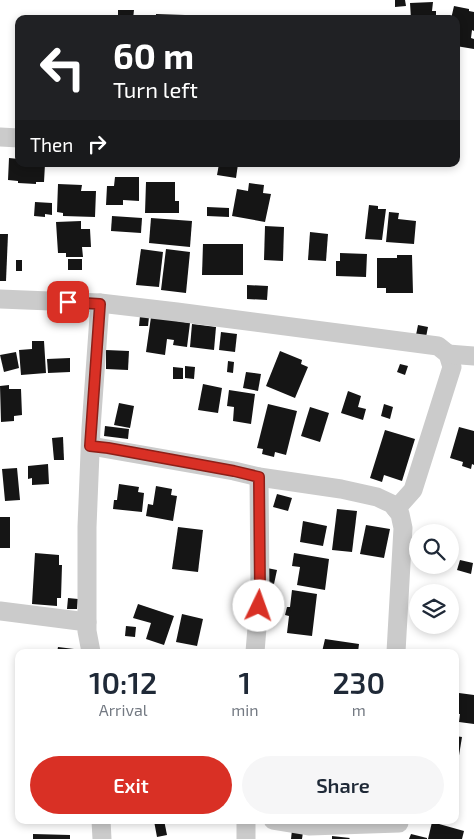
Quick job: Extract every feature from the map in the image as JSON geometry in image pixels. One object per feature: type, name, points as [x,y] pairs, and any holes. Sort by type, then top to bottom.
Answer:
[{"type":"street","points":[[0,137],[15,138]]},
{"type":"street","points":[[0,299],[100,304],[176,312],[438,346],[448,354],[452,367],[413,490],[396,509]]},
{"type":"street","points":[[90,649],[87,630],[87,527],[90,446],[100,304]]},
{"type":"street","points":[[448,354],[474,356]]},
{"type":"street","points":[[90,446],[259,477],[342,489],[378,497],[392,504],[400,514],[403,528],[396,649]]},
{"type":"street","points":[[255,649],[260,591],[259,477]]},
{"type":"street","points":[[0,611],[88,622]]},
{"type":"street","points":[[101,824],[102,839]]},
{"type":"street","points":[[246,824],[246,839]]},
{"type":"street","points":[[298,824],[310,826],[398,827]]},
{"type":"building","points":[[395,0],[405,0],[406,6],[395,7]]},
{"type":"building","points":[[433,2],[432,11],[436,11],[436,15],[411,15],[410,3]]},
{"type":"building","points":[[454,6],[474,12],[474,31],[472,30],[471,38],[474,39],[474,49],[460,47],[460,15],[452,15]]},
{"type":"building","points":[[118,10],[134,10],[133,15],[118,15]]},
{"type":"building","points":[[9,158],[15,159],[15,167],[45,167],[44,182],[36,182],[36,184],[18,183],[18,181],[8,180]]},
{"type":"building","points":[[218,167],[238,167],[236,178],[217,175]]},
{"type":"building","points":[[115,177],[139,177],[139,201],[123,200],[123,205],[106,205],[107,186],[114,186]]},
{"type":"building","points":[[146,182],[175,182],[175,201],[179,201],[179,213],[145,213]]},
{"type":"building","points":[[249,183],[264,185],[263,193],[271,194],[265,222],[232,216],[237,189],[248,191]]},
{"type":"building","points":[[58,184],[82,185],[81,191],[96,191],[95,217],[63,216],[63,213],[57,212]]},
{"type":"building","points":[[35,202],[52,203],[52,215],[45,214],[45,217],[34,216]]},
{"type":"building","points":[[369,205],[378,206],[378,209],[386,209],[382,240],[365,239]]},
{"type":"building","points":[[207,207],[229,208],[229,217],[207,216]]},
{"type":"building","points":[[389,212],[399,213],[398,219],[416,221],[414,244],[386,242]]},
{"type":"building","points":[[112,216],[142,218],[141,233],[111,231]]},
{"type":"building","points":[[151,218],[192,221],[190,247],[149,243]]},
{"type":"building","points":[[81,221],[81,229],[90,229],[91,247],[82,247],[83,257],[66,257],[66,253],[58,253],[56,222]]},
{"type":"building","points":[[265,226],[284,227],[283,261],[264,260]]},
{"type":"building","points":[[310,232],[328,234],[326,261],[308,260]]},
{"type":"building","points":[[0,234],[8,234],[6,281],[0,281]]},
{"type":"building","points":[[203,244],[243,244],[243,275],[202,275]]},
{"type":"building","points":[[141,249],[163,252],[159,287],[136,285]]},
{"type":"building","points":[[166,249],[190,252],[186,293],[161,290]]},
{"type":"building","points":[[340,253],[367,254],[366,277],[336,276],[336,261],[340,261]]},
{"type":"building","points":[[397,255],[412,255],[413,293],[386,293],[386,288],[377,288],[377,258],[397,258]]},
{"type":"building","points":[[68,259],[82,259],[82,270],[68,270]]},
{"type":"building","points":[[16,260],[22,260],[22,271],[16,271]]},
{"type":"building","points":[[247,285],[268,286],[267,300],[247,299]]},
{"type":"building","points":[[140,316],[149,317],[148,326],[139,326]]},
{"type":"building","points":[[151,317],[190,323],[187,347],[173,345],[174,340],[167,339],[165,355],[146,352]]},
{"type":"building","points":[[192,324],[216,327],[214,350],[190,347]]},
{"type":"building","points":[[418,325],[428,327],[426,337],[416,335]]},
{"type":"building","points":[[221,332],[237,334],[235,352],[219,350]]},
{"type":"building","points":[[32,341],[44,341],[46,373],[21,375],[19,350],[32,349]]},
{"type":"building","points":[[106,350],[129,351],[128,370],[106,369]]},
{"type":"building","points":[[280,351],[302,360],[301,364],[308,367],[295,398],[266,386]]},
{"type":"building","points":[[16,352],[19,368],[4,372],[0,355]]},
{"type":"building","points":[[70,358],[70,372],[48,373],[47,359]]},
{"type":"building","points":[[228,361],[234,362],[233,373],[227,372]]},
{"type":"building","points":[[400,364],[408,366],[405,375],[397,372]]},
{"type":"building","points":[[185,366],[195,367],[194,379],[185,378]]},
{"type":"building","points":[[173,367],[183,368],[183,379],[173,379]]},
{"type":"building","points":[[246,372],[261,374],[258,391],[243,388]]},
{"type":"building","points":[[203,384],[222,388],[218,413],[198,410]]},
{"type":"building","points":[[9,385],[9,389],[21,389],[22,415],[14,416],[14,421],[1,422],[0,386]]},
{"type":"building","points":[[229,390],[255,394],[251,424],[233,421],[234,407],[227,406]]},
{"type":"building","points":[[348,391],[361,396],[358,407],[366,409],[363,420],[341,413]]},
{"type":"building","points":[[119,403],[134,406],[130,428],[114,425]]},
{"type":"building","points":[[268,404],[297,411],[286,455],[275,452],[274,457],[262,454],[263,449],[257,448]]},
{"type":"building","points":[[384,404],[393,407],[390,419],[381,416]]},
{"type":"building","points":[[310,407],[329,413],[320,442],[301,436]]},
{"type":"building","points":[[105,426],[129,429],[128,439],[104,436]]},
{"type":"building","points":[[459,427],[474,431],[474,465],[472,464],[471,469],[462,466],[463,462],[450,458]]},
{"type":"building","points":[[385,430],[415,439],[402,481],[384,475],[382,482],[370,478]]},
{"type":"building","points":[[63,437],[64,460],[54,460],[52,438]]},
{"type":"building","points":[[48,464],[49,484],[32,485],[32,478],[28,479],[28,466]]},
{"type":"building","points":[[17,468],[20,500],[5,501],[2,469]]},
{"type":"building","points":[[119,484],[139,487],[138,492],[144,493],[142,512],[113,509],[114,500],[117,500]]},
{"type":"building","points":[[156,486],[172,489],[171,495],[177,496],[173,521],[146,516],[148,504],[153,505]]},
{"type":"building","points":[[277,494],[292,498],[288,511],[273,507]]},
{"type":"building","points":[[337,509],[357,511],[352,552],[332,550]]},
{"type":"building","points":[[0,517],[10,517],[10,548],[0,548]]},
{"type":"building","points":[[303,521],[327,526],[323,546],[300,542]]},
{"type":"building","points":[[366,525],[390,529],[384,558],[360,554]]},
{"type":"building","points":[[178,527],[203,530],[198,572],[172,569]]},
{"type":"building","points":[[35,553],[59,555],[59,565],[62,565],[61,598],[57,598],[57,606],[32,604]]},
{"type":"building","points":[[294,553],[329,559],[325,590],[297,585],[300,567],[292,566]]},
{"type":"building","points":[[460,560],[473,563],[471,574],[459,571]]},
{"type":"building","points":[[267,568],[277,570],[274,584],[265,583]]},
{"type":"building","points":[[292,590],[317,594],[312,636],[287,633],[289,616],[285,615],[287,607],[290,607]]},
{"type":"building","points":[[68,598],[78,599],[77,609],[67,609]]},
{"type":"building","points":[[138,604],[174,616],[164,645],[146,639],[151,623],[133,618]]},
{"type":"building","points":[[182,614],[203,619],[197,646],[176,642]]},
{"type":"building","points":[[126,626],[136,627],[135,637],[125,636]]},
{"type":"building","points":[[325,639],[359,644],[358,649],[323,649]]},
{"type":"building","points":[[58,647],[74,649],[58,649]]},
{"type":"building","points":[[459,693],[474,695],[474,724],[459,722]]},
{"type":"building","points":[[459,737],[462,737],[459,756]]},
{"type":"building","points":[[155,824],[165,824],[167,835],[157,837]]},
{"type":"building","points":[[432,824],[439,824],[464,831],[462,839],[428,839]]},
{"type":"building","points":[[292,830],[303,832],[302,839],[291,839]]},
{"type":"building","points":[[33,834],[70,835],[70,839],[33,839]]},
{"type":"building","points":[[411,834],[427,838],[427,839],[409,839]]},
{"type":"building","points":[[332,836],[350,838],[332,839]]},
{"type":"route","points":[[68,302],[100,304],[90,446],[259,477],[259,606]]}]
